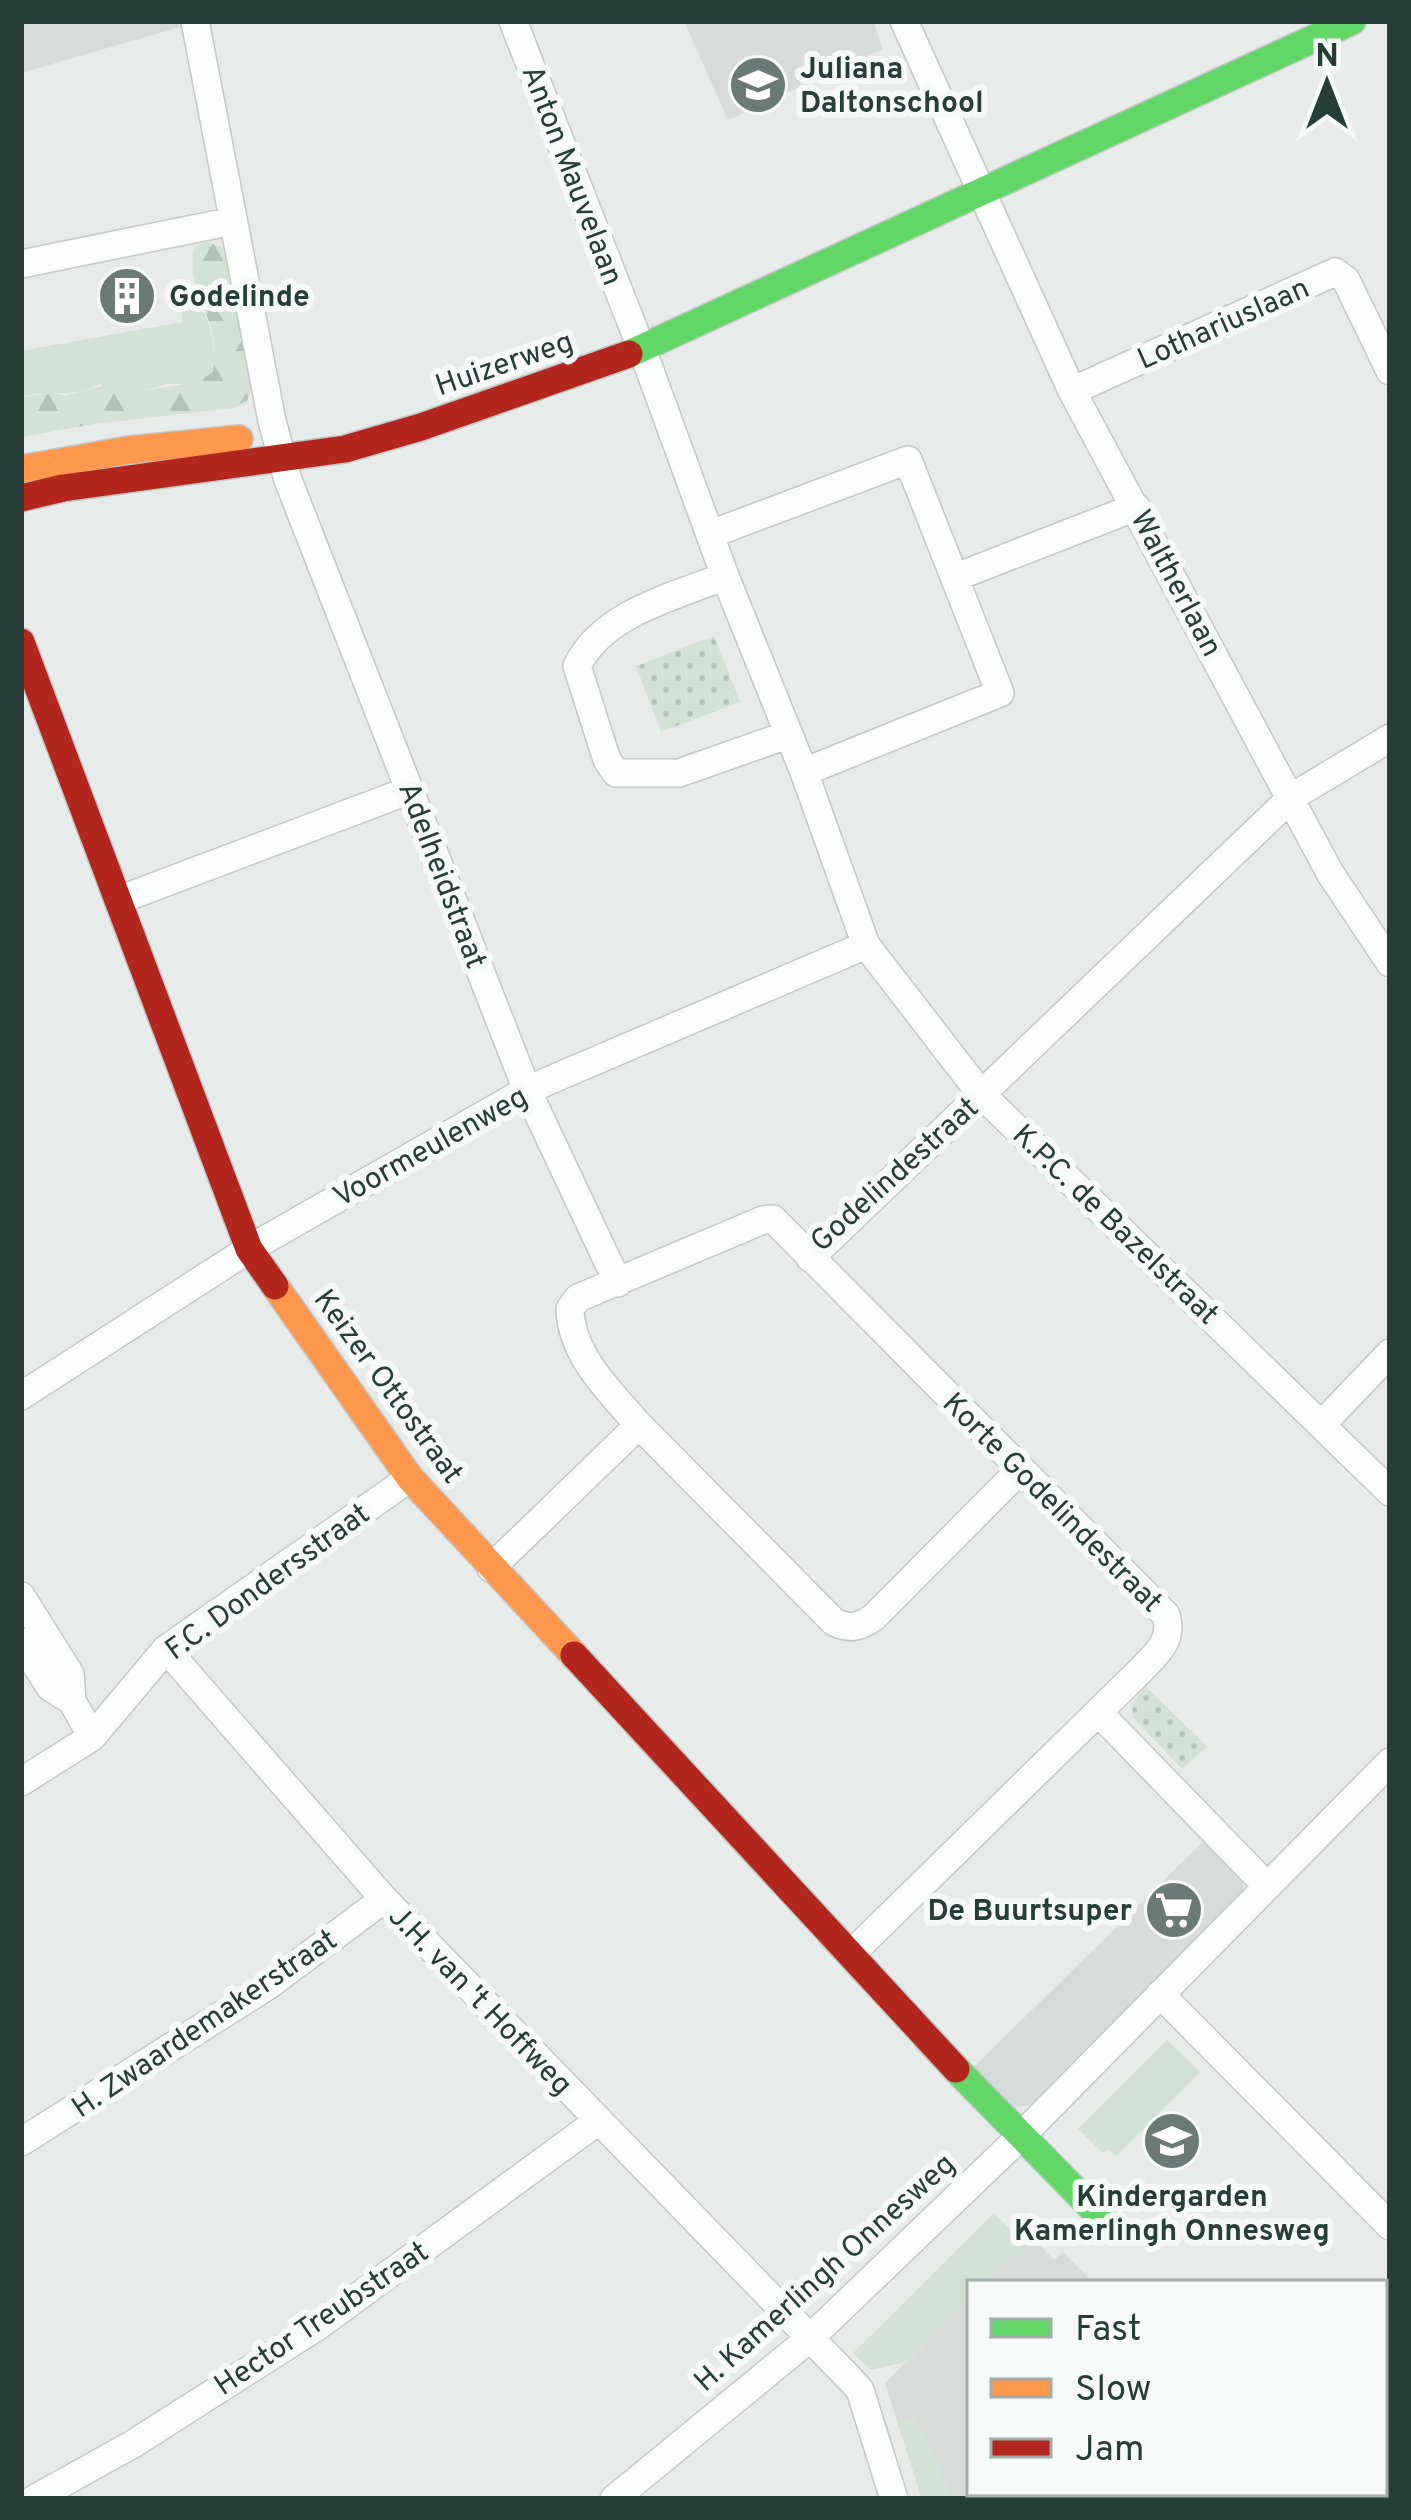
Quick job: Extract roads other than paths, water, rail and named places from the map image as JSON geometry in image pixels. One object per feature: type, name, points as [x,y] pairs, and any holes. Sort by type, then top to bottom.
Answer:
[{"type":"main road","name":"Huizerweg","points":[[977,185],[1300,21]]},
{"type":"main road","name":"Huizerweg","points":[[21,469],[129,450],[345,449],[421,428],[637,340],[1352,21]]},
{"type":"main road","name":"Huizerweg","points":[[21,498],[279,448]]},
{"type":"main road","name":"Keizer Ottostraat","points":[[21,642],[249,1249],[410,1478],[1020,2137]]},
{"type":"main road","points":[[1020,2137],[1113,2229]]},
{"type":"street","name":"Adelheidstraat","points":[[195,21],[279,448],[527,1090],[618,1283]]},
{"type":"street","name":"Anton Mauvelaan","points":[[513,21],[637,340]]},
{"type":"street","name":"Waltherlaan","points":[[904,21],[1072,392],[1330,873],[1390,963]]},
{"type":"street","points":[[21,264],[233,221]]},
{"type":"street","name":"Lothariuslaan","points":[[1072,392],[1335,272],[1346,280],[1390,371]]},
{"type":"street","name":"K.P.C. de Bazelstraat","points":[[637,340],[866,945],[981,1094],[1390,1492]]},
{"type":"street","points":[[711,534],[908,460],[956,577],[1000,693],[804,772]]},
{"type":"street","points":[[956,577],[1136,507]]},
{"type":"street","points":[[725,576],[642,609],[588,643],[577,666],[607,760],[616,773],[679,773],[788,735]]},
{"type":"street","name":"Godelindestraat","points":[[1020,1470],[874,1617],[862,1626],[845,1627],[834,1622],[639,1425],[591,1370],[569,1309],[578,1298],[763,1220],[773,1219],[810,1258],[1292,796],[1390,738]]},
{"type":"street","points":[[119,900],[410,790]]},
{"type":"street","name":"Voormeulenweg","points":[[21,1396],[249,1249],[527,1090],[866,945]]},
{"type":"street","name":"Korte Godelindestraat","points":[[810,1258],[1166,1615],[1170,1628],[1166,1642],[1099,1712],[851,1954]]},
{"type":"street","points":[[1322,1424],[1390,1353]]},
{"type":"street","points":[[491,1568],[639,1425]]},
{"type":"street","name":"F.C. Dondersstraat","points":[[21,1782],[92,1737],[166,1649],[410,1478]]},
{"type":"street","points":[[21,1596],[70,1674],[72,1701],[92,1737]]},
{"type":"street","points":[[21,1642],[50,1687],[72,1701]]},
{"type":"street","name":"J.H. van 't Hoffweg","points":[[166,1649],[384,1899],[860,2390],[894,2499]]},
{"type":"street","points":[[1099,1712],[1266,1885]]},
{"type":"street","name":"H. Kamerlingh Onnesweg","points":[[614,2499],[809,2339],[1020,2137],[1390,1762]]},
{"type":"street","name":"H. Zwaardemakerstraat","points":[[21,2142],[269,1985],[384,1899]]},
{"type":"street","points":[[1160,1994],[1390,2226]]},
{"type":"street","name":"Hector Treubstraat","points":[[34,2499],[133,2444],[318,2326],[598,2121]]},
{"type":"place","name":"Juliana Daltonschool","points":[[758,85]]},
{"type":"place","name":"Godelinde","points":[[127,296]]},
{"type":"place","name":"De Buurtsuper","points":[[1174,1910]]},
{"type":"place","name":"Kindergarden Kamerlingh Onnesweg","points":[[1172,2141]]}]
